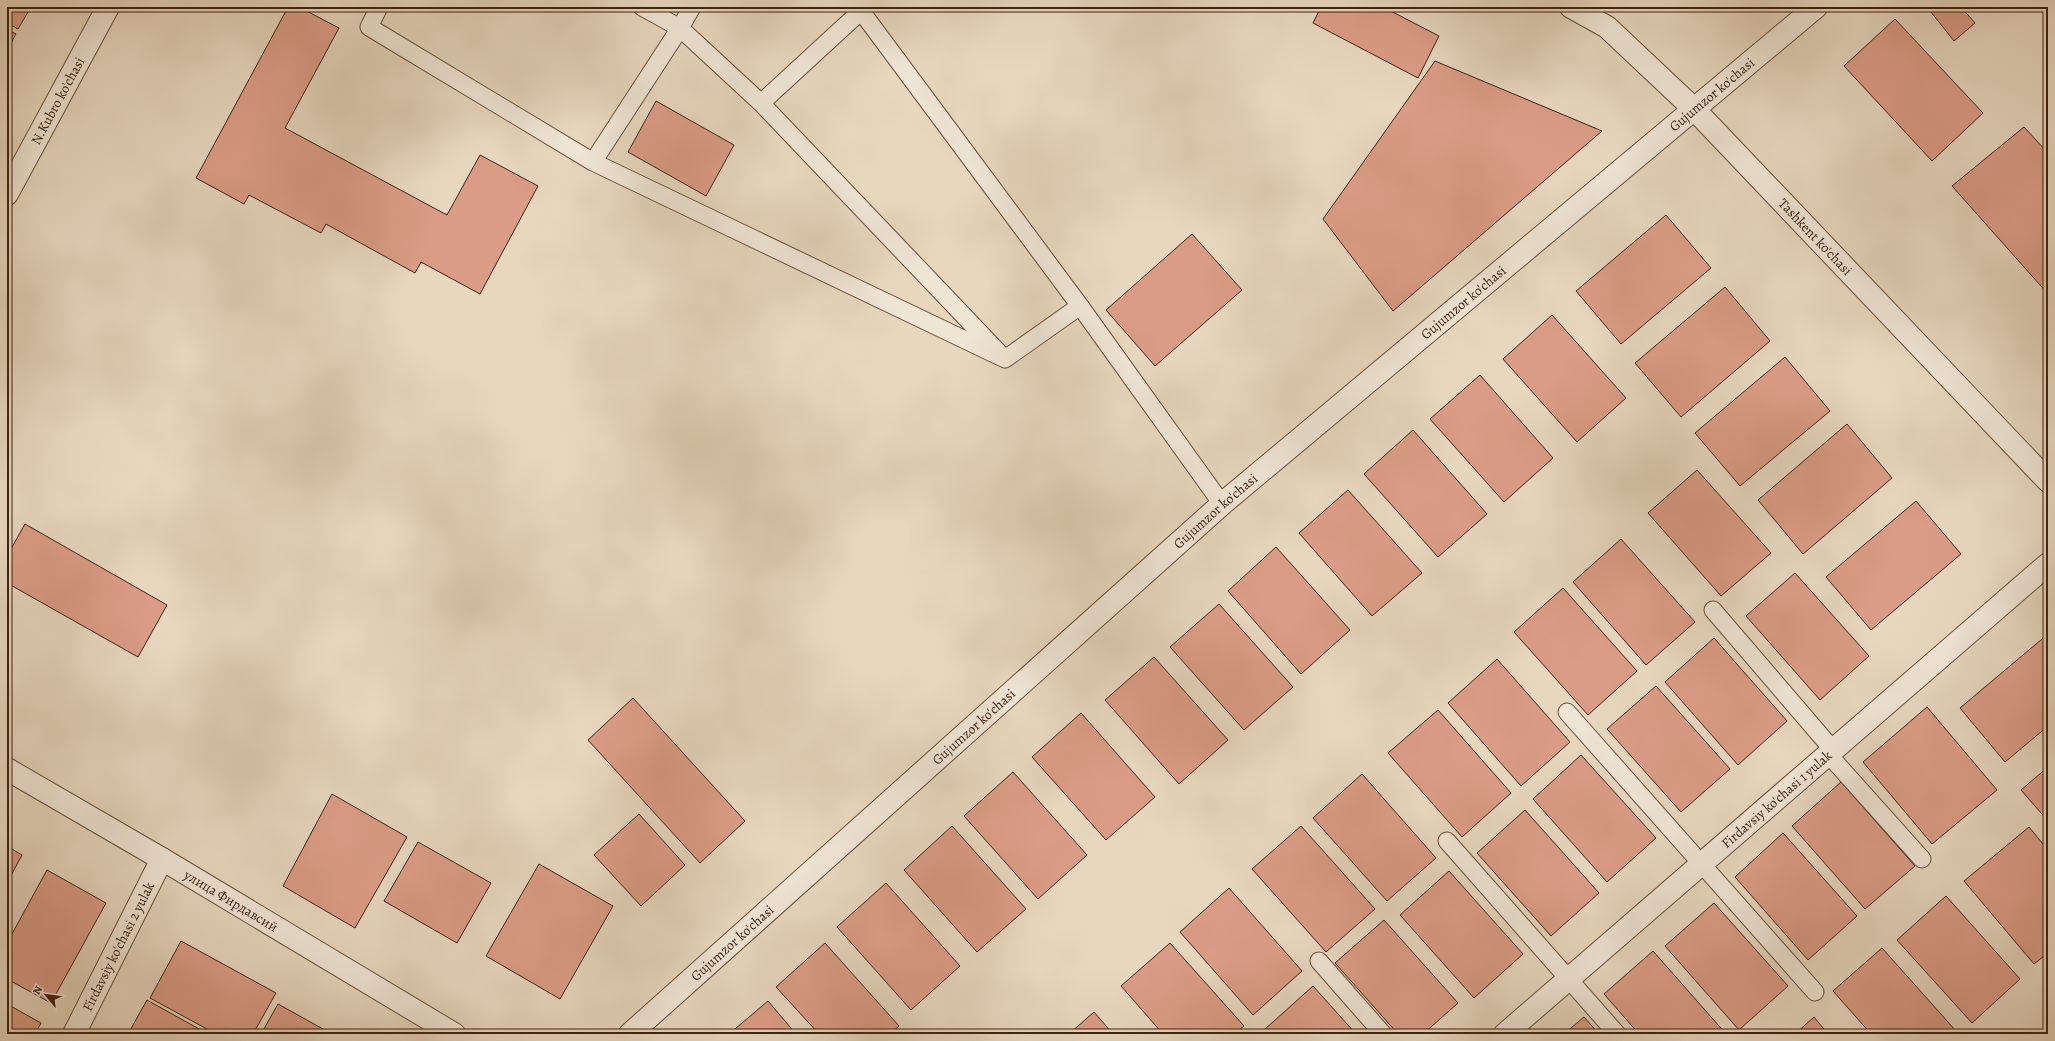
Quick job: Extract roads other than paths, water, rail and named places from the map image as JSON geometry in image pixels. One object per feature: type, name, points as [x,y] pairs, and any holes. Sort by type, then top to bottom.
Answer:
[{"type":"street","name":"N.Kubro ko'chasi","points":[[7,194],[108,7]]},
{"type":"street","name":"Tashkent ko'chasi","points":[[1571,7],[1607,27],[1694,109],[2048,481]]},
{"type":"street","name":"Gujumzor ko'chasi","points":[[630,1034],[1222,504],[1816,7]]},
{"type":"street","name":"Firdavsiy ko'chasi 1 yulak","points":[[1505,1034],[2048,564]]},
{"type":"street","name":"улица Фирдавсий","points":[[7,769],[162,859],[454,1034]]},
{"type":"street","name":"Firdavsiy ko'chasi 2 yulak","points":[[74,1034],[162,859]]},
{"type":"lane","points":[[379,7],[368,27],[593,162],[1005,359]]},
{"type":"lane","points":[[642,7],[680,28],[761,103],[1005,359]]},
{"type":"lane","points":[[593,162],[692,7]]},
{"type":"lane","points":[[761,103],[860,9],[1080,306],[1222,504]]},
{"type":"lane","points":[[1005,359],[1080,306]]},
{"type":"lane","points":[[1713,610],[1922,859]]},
{"type":"lane","points":[[1567,712],[1815,992]]},
{"type":"lane","points":[[1447,841],[1567,980],[1617,1034]]},
{"type":"lane","points":[[1319,961],[1383,1034]]}]
